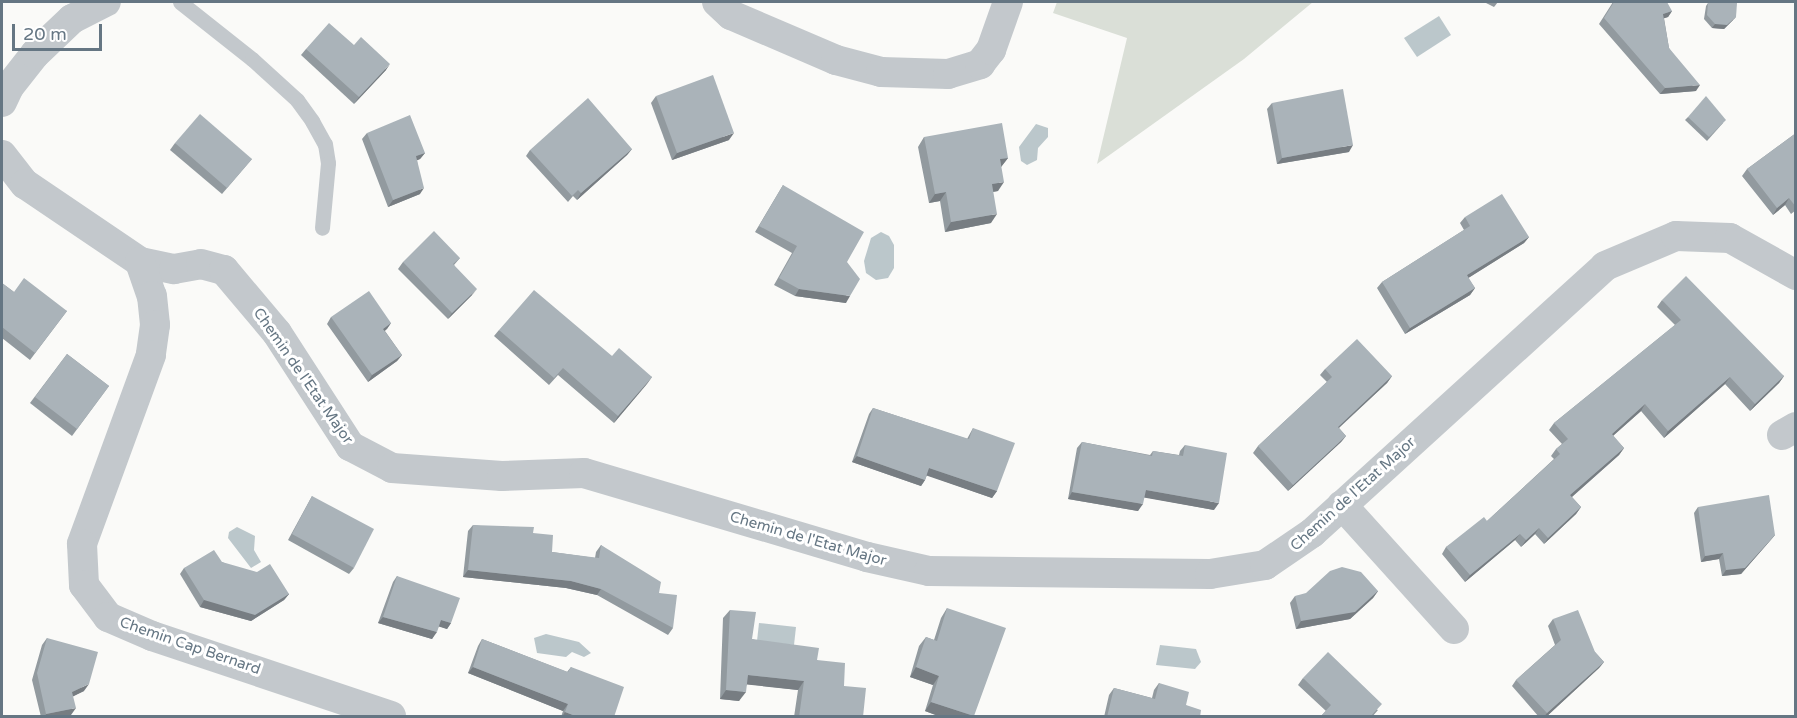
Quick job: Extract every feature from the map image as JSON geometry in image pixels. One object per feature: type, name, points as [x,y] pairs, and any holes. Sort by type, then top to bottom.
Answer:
[{"type":"street","points":[[4,89],[72,19],[106,2]]},
{"type":"street","points":[[717,2],[731,15],[836,60],[881,72],[948,74],[980,64],[991,50],[1008,2]]},
{"type":"street","name":"Chemin de l'Etat Major","points":[[2,155],[25,184],[140,262],[174,269],[201,264],[224,270],[277,333],[350,446],[392,468],[502,476],[584,473],[867,557],[929,572],[1238,572],[1265,565],[1288,552],[1342,505],[1605,266],[1676,236],[1730,238],[1796,275]]},
{"type":"street","name":"Chemin Cap Bernard","points":[[140,262],[152,296],[155,325],[151,355],[82,544],[84,585],[108,618],[152,636],[391,717]]},
{"type":"street","points":[[1342,505],[1454,628]]},
{"type":"lane","points":[[180,2],[297,100],[312,121],[325,144],[328,163],[322,228]]},
{"type":"shaded area","points":[[1057,2],[1313,2],[1244,59],[1097,164],[1127,38],[1053,13]]},
{"type":"shaded area","points":[[1439,16],[1451,35],[1417,57],[1404,38]]},
{"type":"shaded area","points":[[1036,124],[1048,128],[1048,137],[1038,148],[1037,160],[1027,165],[1021,161],[1019,147]]},
{"type":"shaded area","points":[[881,232],[889,236],[894,245],[894,268],[888,278],[876,280],[866,273],[864,261],[871,238]]},
{"type":"shaded area","points":[[237,527],[255,536],[254,550],[261,562],[251,568],[228,538],[229,532]]},
{"type":"shaded area","points":[[759,623],[796,627],[794,645],[757,641]]},
{"type":"shaded area","points":[[546,634],[579,642],[591,653],[584,657],[572,652],[566,657],[537,653],[534,638]]},
{"type":"shaded area","points":[[1160,645],[1196,649],[1201,662],[1195,669],[1156,665]]},
{"type":"building","points":[[1614,2],[1667,2],[1672,11],[1663,14],[1669,48],[1700,85],[1665,88],[1604,18]]},
{"type":"building","points":[[1710,2],[1737,3],[1736,17],[1727,25],[1715,24],[1707,15]]},
{"type":"building","points":[[329,23],[354,45],[361,37],[390,64],[359,97],[306,49]]},
{"type":"building","points":[[713,75],[734,133],[677,153],[656,96]]},
{"type":"building","points":[[1343,89],[1353,145],[1282,158],[1272,103]]},
{"type":"building","points":[[1706,96],[1726,120],[1709,137],[1688,117]]},
{"type":"building","points":[[588,98],[632,149],[581,193],[578,190],[572,196],[530,150]]},
{"type":"building","points":[[200,114],[252,159],[227,188],[175,143]]},
{"type":"building","points":[[410,115],[425,153],[416,156],[424,188],[393,200],[367,133]]},
{"type":"building","points":[[1002,123],[1008,158],[1000,159],[1004,182],[992,184],[997,214],[951,222],[946,192],[935,194],[924,137]]},
{"type":"building","points":[[1796,133],[1796,207],[1789,198],[1777,208],[1747,169]]},
{"type":"building","points":[[783,185],[864,232],[847,262],[860,279],[850,296],[799,289],[779,278],[797,246],[759,226]]},
{"type":"building","points":[[1502,194],[1529,237],[1467,275],[1475,288],[1410,328],[1382,282],[1470,226],[1465,217]]},
{"type":"building","points":[[434,231],[460,258],[453,264],[477,289],[452,313],[403,262]]},
{"type":"building","points":[[1686,276],[1784,376],[1755,404],[1730,377],[1668,431],[1645,404],[1612,434],[1624,448],[1570,495],[1581,507],[1548,538],[1539,528],[1526,540],[1520,534],[1470,575],[1446,547],[1484,517],[1487,521],[1560,454],[1556,449],[1568,439],[1554,423],[1681,320],[1662,300]]},
{"type":"building","points":[[24,278],[67,311],[35,353],[2,327],[2,283],[14,292]]},
{"type":"building","points":[[534,290],[612,356],[619,348],[652,377],[618,416],[563,368],[554,378],[499,330]]},
{"type":"building","points":[[369,291],[391,323],[383,329],[402,355],[372,375],[331,317]]},
{"type":"building","points":[[1357,339],[1392,376],[1338,427],[1346,436],[1293,485],[1258,446],[1332,377],[1325,369]]},
{"type":"building","points":[[67,354],[109,386],[77,429],[35,397]]},
{"type":"building","points":[[873,408],[969,439],[973,428],[1015,443],[997,491],[929,468],[925,480],[857,456]]},
{"type":"building","points":[[1082,442],[1152,456],[1153,451],[1183,456],[1185,445],[1227,453],[1219,503],[1146,490],[1143,504],[1072,492]]},
{"type":"building","points":[[1769,495],[1775,535],[1745,568],[1726,570],[1723,553],[1705,556],[1698,507]]},
{"type":"building","points":[[312,496],[374,529],[354,568],[292,534]]},
{"type":"building","points":[[473,525],[534,527],[533,533],[553,535],[552,552],[599,558],[601,545],[661,582],[659,593],[677,595],[673,628],[601,589],[571,581],[468,570]]},
{"type":"building","points":[[214,550],[222,562],[257,572],[270,564],[289,594],[255,615],[204,600],[184,568]]},
{"type":"building","points":[[1342,567],[1361,572],[1378,591],[1355,612],[1301,621],[1295,596],[1306,593],[1330,571]]},
{"type":"building","points":[[397,576],[460,598],[451,623],[441,620],[437,632],[383,617]]},
{"type":"building","points":[[947,608],[1006,628],[974,716],[931,702],[939,676],[916,667],[926,637],[937,641]]},
{"type":"building","points":[[730,610],[756,612],[752,639],[819,648],[817,660],[845,663],[844,686],[866,688],[863,717],[799,717],[804,681],[748,675],[746,692],[726,690]]},
{"type":"building","points":[[1578,610],[1595,652],[1604,662],[1547,713],[1516,680],[1561,640],[1553,619]]},
{"type":"building","points":[[47,638],[98,652],[89,684],[72,692],[76,708],[46,714],[37,673]]},
{"type":"building","points":[[482,639],[568,672],[571,667],[624,687],[614,717],[578,717],[565,712],[568,704],[473,667]]},
{"type":"building","points":[[1328,652],[1382,704],[1370,717],[1320,717],[1331,705],[1303,678]]},
{"type":"building","points":[[1159,683],[1189,692],[1186,705],[1201,710],[1200,717],[1107,717],[1114,688],[1155,699]]}]
